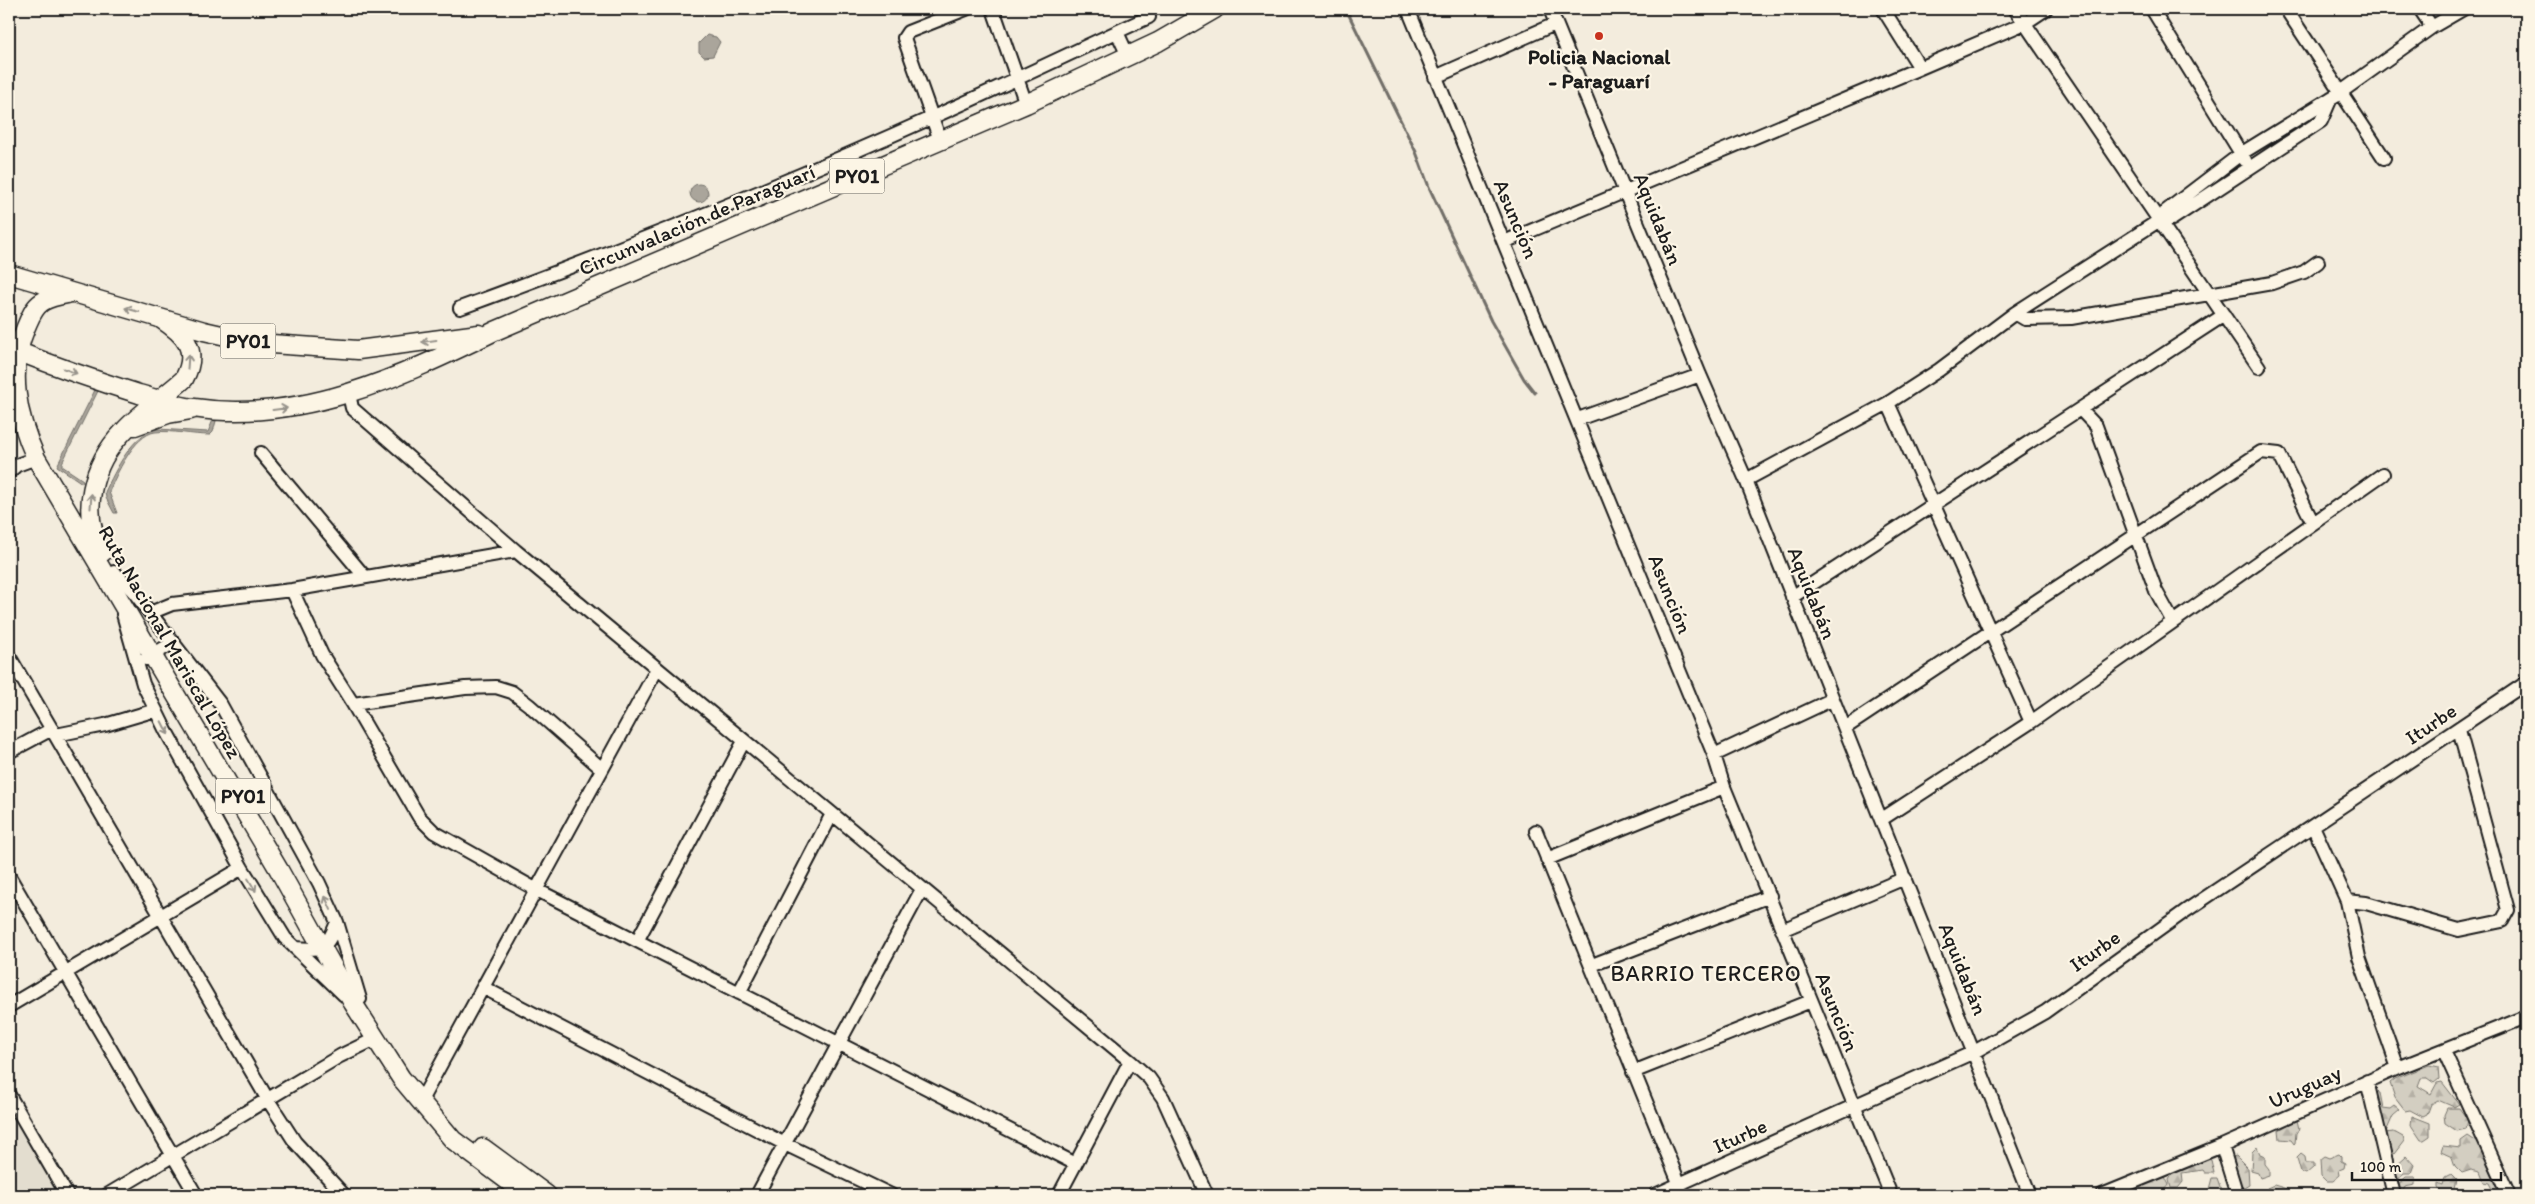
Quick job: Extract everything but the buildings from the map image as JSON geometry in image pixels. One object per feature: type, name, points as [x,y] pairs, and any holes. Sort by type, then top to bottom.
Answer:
[{"type":"highway","name":"Circunvalación de Paraguarí","points":[[13,348],[46,362],[161,400],[201,408],[231,412],[297,407],[349,394],[444,356],[494,331],[1026,104],[1158,42],[1215,9]]},
{"type":"highway","name":"Circunvalación de Paraguarí","points":[[9,274],[204,332],[257,343],[358,350],[494,331]]},
{"type":"highway","points":[[46,362],[34,346],[31,332],[32,313],[40,303],[52,297],[72,293]]},
{"type":"highway","name":"Ruta Nacional Mariscal López","points":[[32,313],[13,348],[15,385],[24,433],[36,458],[100,563],[149,658],[326,945],[375,1039],[401,1078],[453,1140],[527,1195]]},
{"type":"highway","name":"Ruta Nacional Mariscal López","points":[[149,658],[114,572],[100,548],[94,531],[90,499],[97,471],[121,434],[184,379],[189,370],[189,344],[179,331],[160,318]]},
{"type":"highway","points":[[121,434],[168,414],[201,408]]},
{"type":"highway","points":[[9,410],[24,433]]},
{"type":"highway","name":"Ruta Nacional Mariscal López","points":[[356,1001],[395,1059],[424,1095],[461,1132],[547,1195]]},
{"type":"street","points":[[940,140],[904,38],[908,32],[966,9]]},
{"type":"street","points":[[993,9],[1026,104]]},
{"type":"street","name":"Asunción","points":[[1408,9],[1578,419],[1714,755],[1724,787],[1891,1195]]},
{"type":"street","name":"Aquidabán","points":[[1550,9],[1700,376],[1746,480],[2030,1195]]},
{"type":"street","points":[[1883,9],[1920,68]]},
{"type":"street","points":[[2015,9],[2162,219],[2259,367]]},
{"type":"street","points":[[1504,242],[2024,24],[2046,9]]},
{"type":"street","points":[[2152,9],[2249,167]]},
{"type":"street","points":[[2286,9],[2336,95],[2384,158]]},
{"type":"street","points":[[2420,9],[2432,27]]},
{"type":"street","points":[[1746,480],[1888,404],[1939,370],[2015,313],[2162,219],[2166,211],[2242,154],[2336,95],[2432,27],[2462,9]]},
{"type":"street","points":[[460,308],[572,267],[932,118],[1149,17]]},
{"type":"street","points":[[1435,77],[1555,24]]},
{"type":"street","points":[[1116,32],[1128,56]]},
{"type":"street","points":[[2162,219],[2172,219],[2321,121],[2336,95]]},
{"type":"street","points":[[2015,313],[2025,319],[2071,318],[2272,283],[2304,272],[2318,262]]},
{"type":"street","points":[[1792,597],[2224,314]]},
{"type":"street","points":[[1578,419],[1700,376]]},
{"type":"street","points":[[349,394],[352,408],[516,552],[1149,1078],[1162,1098],[1206,1195]]},
{"type":"street","points":[[1888,404],[2031,722]]},
{"type":"street","points":[[2080,409],[2096,426],[2156,590],[2172,622]]},
{"type":"street","points":[[1846,728],[2261,452],[2268,451],[2279,454],[2313,524]]},
{"type":"street","points":[[261,453],[365,577]]},
{"type":"street","points":[[9,472],[17,465],[36,458]]},
{"type":"street","points":[[1882,819],[2031,722],[2383,474]]},
{"type":"street","points":[[150,613],[172,604],[292,590],[516,552]]},
{"type":"street","points":[[114,572],[134,592],[221,705],[309,862],[337,922],[356,1001]]},
{"type":"street","points":[[292,590],[322,655],[419,817],[434,832],[537,890],[1074,1163]]},
{"type":"street","points":[[174,642],[149,658],[156,710],[266,909],[295,948],[356,1001]]},
{"type":"street","points":[[9,656],[268,1100],[295,1142],[344,1195]]},
{"type":"street","points":[[424,1095],[657,669]]},
{"type":"street","name":"Iturbe","points":[[1655,1195],[1682,1190],[1854,1106],[1974,1052],[2045,1012],[2184,912],[2526,683]]},
{"type":"street","points":[[353,704],[465,688],[496,686],[518,696],[602,769]]},
{"type":"street","points":[[1714,755],[1833,699]]},
{"type":"street","points":[[9,752],[54,732],[106,725],[156,710]]},
{"type":"street","points":[[2347,901],[2366,903],[2459,930],[2502,921],[2508,910],[2458,730]]},
{"type":"street","points":[[638,941],[744,741]]},
{"type":"street","points":[[1547,859],[1724,787]]},
{"type":"street","points":[[739,993],[832,814]]},
{"type":"street","points":[[2313,826],[2347,901],[2359,957],[2398,1068]]},
{"type":"street","points":[[1536,832],[1592,965],[1682,1190]]},
{"type":"street","points":[[9,1006],[242,868]]},
{"type":"street","points":[[9,876],[196,1195]]},
{"type":"street","points":[[1782,930],[1905,878]]},
{"type":"street","points":[[757,1195],[922,889]]},
{"type":"street","points":[[1592,965],[1770,896]]},
{"type":"street","points":[[295,948],[326,945],[337,922]]},
{"type":"street","points":[[484,988],[785,1144],[891,1195]]},
{"type":"street","points":[[1634,1072],[1811,1001]]},
{"type":"street","name":"Uruguay","points":[[2102,1195],[2222,1146],[2367,1081],[2526,1017]]},
{"type":"street","points":[[107,1195],[340,1056],[375,1039]]},
{"type":"street","points":[[2444,1050],[2509,1195]]},
{"type":"street","points":[[1059,1195],[1074,1163],[1130,1061]]},
{"type":"street","points":[[2367,1081],[2394,1195]]},
{"type":"street","points":[[9,1095],[67,1195]]},
{"type":"street","points":[[2222,1146],[2237,1195]]},
{"type":"shaded area","points":[[707,35],[716,37],[720,42],[713,56],[704,57],[699,52],[699,43]]},
{"type":"shaded area","points":[[699,184],[705,187],[708,193],[705,199],[699,202],[693,199],[690,193],[693,187]]},
{"type":"shaded area","points":[[95,390],[98,391],[62,463],[62,466],[83,480],[82,483],[57,466]]},
{"type":"shaded area","points":[[213,420],[216,421],[213,432],[210,435],[155,432],[140,440],[127,457],[109,492],[117,513],[114,513],[105,492],[126,454],[141,437],[158,429],[208,432]]},
{"type":"shaded area","points":[[9,1104],[61,1195],[9,1195]]},
{"type":"green space","points":[[2429,1065],[2438,1067],[2439,1079],[2434,1083],[2427,1078],[2421,1078],[2418,1086],[2431,1094],[2437,1083],[2442,1082],[2459,1104],[2454,1107],[2438,1100],[2431,1104],[2427,1115],[2423,1117],[2410,1110],[2405,1111],[2395,1098],[2390,1083],[2395,1079]]},
{"type":"green space","points":[[2375,1092],[2380,1093],[2383,1108],[2391,1109],[2395,1106],[2400,1110],[2393,1116],[2386,1132],[2383,1132]]},
{"type":"green space","points":[[2447,1108],[2459,1108],[2468,1120],[2466,1129],[2457,1131],[2445,1123],[2444,1115]]},
{"type":"green space","points":[[2412,1116],[2430,1123],[2430,1136],[2421,1140],[2411,1125]]},
{"type":"green space","points":[[2297,1120],[2299,1129],[2296,1133],[2295,1143],[2291,1140],[2280,1139],[2279,1130]]},
{"type":"green space","points":[[2394,1132],[2403,1137],[2404,1141],[2394,1154],[2388,1149],[2384,1133]]},
{"type":"green space","points":[[2468,1136],[2480,1144],[2480,1149],[2485,1154],[2488,1166],[2502,1195],[2496,1195],[2490,1183],[2484,1182],[2480,1172],[2471,1170],[2462,1173],[2455,1166],[2452,1157],[2441,1152],[2443,1146],[2461,1148],[2461,1141]]},
{"type":"green space","points":[[2257,1147],[2260,1154],[2265,1156],[2265,1164],[2269,1169],[2269,1175],[2260,1178],[2258,1173],[2251,1171],[2252,1152]]},
{"type":"green space","points":[[2301,1154],[2305,1157],[2306,1163],[2314,1163],[2314,1167],[2306,1174],[2301,1172],[2297,1158]]},
{"type":"green space","points":[[2339,1154],[2341,1161],[2345,1163],[2344,1168],[2339,1170],[2340,1175],[2333,1181],[2326,1181],[2321,1176],[2320,1159],[2324,1156],[2329,1158]]},
{"type":"green space","points":[[2390,1155],[2393,1157],[2395,1166],[2406,1156],[2414,1165],[2411,1173],[2404,1173],[2396,1182]]},
{"type":"green space","points":[[2236,1156],[2248,1168],[2249,1185],[2244,1188],[2240,1187],[2232,1157]]},
{"type":"green space","points":[[2205,1157],[2211,1160],[2214,1173],[2205,1173],[2203,1170],[2182,1173],[2183,1182],[2178,1188],[2171,1188],[2169,1180],[2176,1167]]},
{"type":"green space","points":[[2164,1175],[2169,1185],[2161,1192],[2150,1195],[2127,1195],[2130,1188]]},
{"type":"green space","points":[[2451,1175],[2456,1180],[2454,1189],[2449,1194],[2443,1194],[2438,1187],[2438,1183],[2443,1185],[2445,1178]]},
{"type":"green space","points":[[2406,1177],[2415,1177],[2415,1185],[2405,1187],[2402,1193],[2398,1193],[2397,1185]]},
{"type":"green space","points":[[2212,1178],[2217,1178],[2223,1195],[2208,1193]]},
{"type":"green space","points":[[2274,1185],[2287,1189],[2287,1195],[2269,1195],[2267,1188]]},
{"type":"waterway","points":[[1346,9],[1416,152],[1429,187],[1491,321],[1524,379],[1535,393]]},
{"type":"place","name":"Policia Nacional - Paraguarí","points":[[1599,36]]},
{"type":"district","name":"BARRIO TERCERO","points":[[1706,973]]}]
